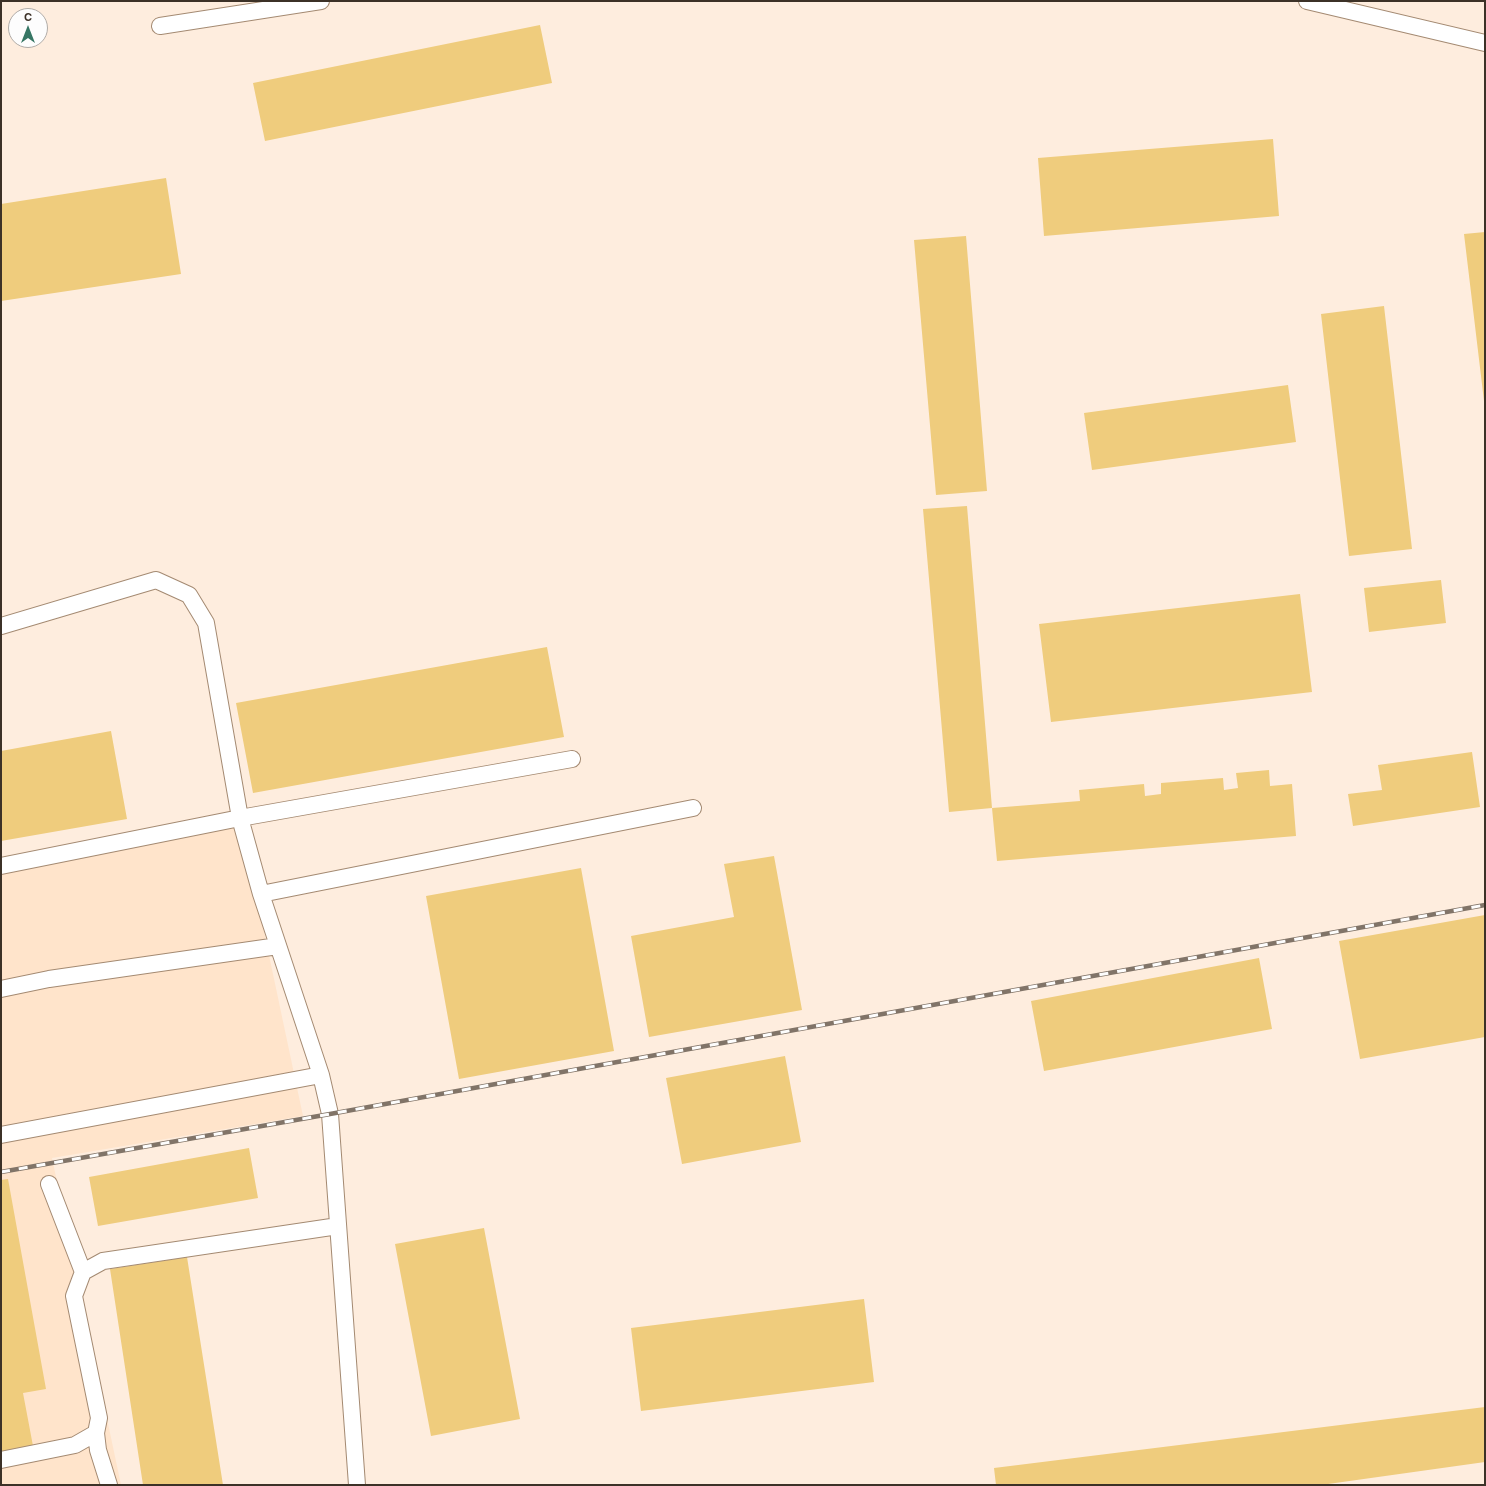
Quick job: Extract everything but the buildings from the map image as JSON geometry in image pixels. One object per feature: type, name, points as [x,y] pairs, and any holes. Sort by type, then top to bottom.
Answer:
[{"type":"lane","points":[[160,26],[320,1]]},
{"type":"lane","points":[[1307,1],[1485,43]]},
{"type":"lane","points":[[1,626],[156,580],[189,595],[206,623],[240,818],[261,894],[321,1075],[330,1114],[357,1485]]},
{"type":"lane","points":[[1,866],[240,818],[572,759]]},
{"type":"lane","points":[[261,894],[693,808]]},
{"type":"lane","points":[[1,989],[49,979],[278,946]]},
{"type":"lane","points":[[1,1135],[321,1075]]},
{"type":"lane","points":[[49,1184],[84,1272]]},
{"type":"lane","points":[[110,1485],[102,1464],[96,1433],[99,1418],[74,1296],[84,1272],[103,1261],[338,1226]]},
{"type":"lane","points":[[1,1460],[75,1445],[96,1433]]},
{"type":"shaded area","points":[[240,818],[303,1116],[52,1158],[121,1485],[1,1485],[1,863]]},
{"type":"railway","points":[[1,1172],[1485,905]]}]
